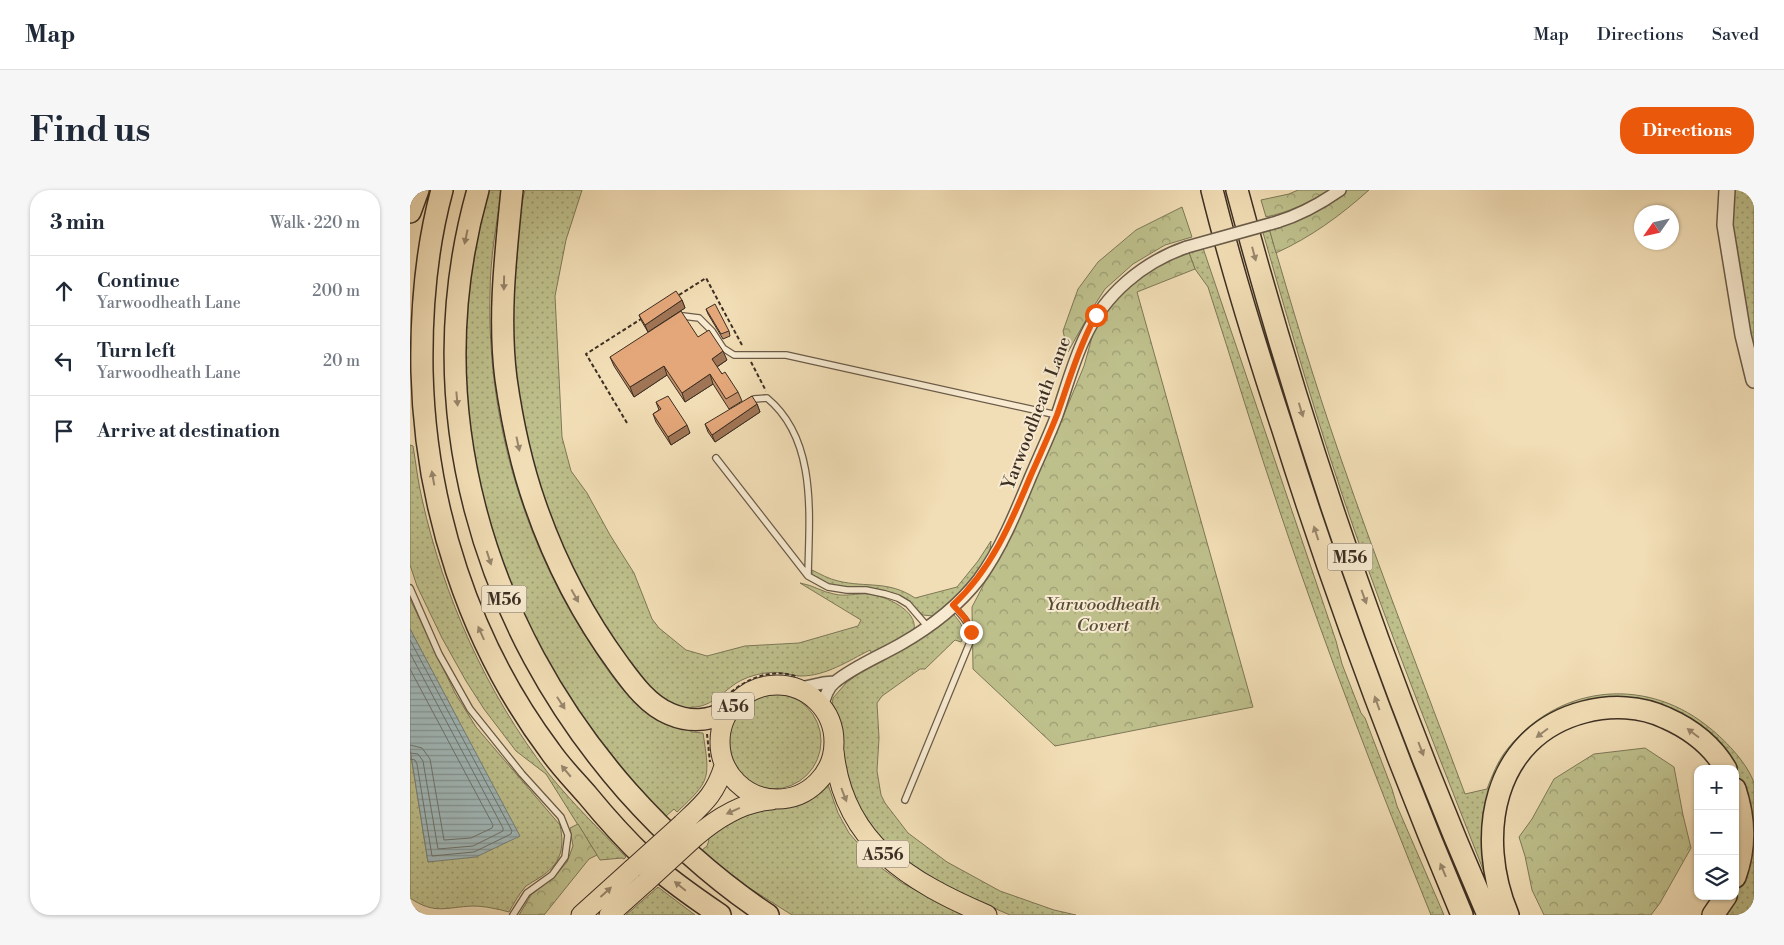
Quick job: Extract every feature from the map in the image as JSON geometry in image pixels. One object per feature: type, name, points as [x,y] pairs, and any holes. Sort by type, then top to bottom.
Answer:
[{"type":"highway","points":[[410,212],[418,190]]},
{"type":"highway","name":"M56","points":[[442,190],[430,244],[424,290],[421,342],[423,402],[431,468],[438,505],[466,598],[502,674],[524,713],[550,752],[600,810],[647,860],[686,892],[720,915]]},
{"type":"highway","name":"M56","points":[[478,190],[464,251],[459,290],[455,341],[455,382],[466,469],[477,518],[506,603],[540,670],[577,728],[604,763],[647,813],[685,851],[743,899],[768,915]]},
{"type":"highway","points":[[512,190],[504,267],[503,314],[506,379],[525,474],[558,563],[603,642],[630,680],[657,707],[684,719],[700,720],[715,718],[726,705]]},
{"type":"highway","points":[[508,234],[518,190]]},
{"type":"highway","points":[[1197,190],[1258,351]]},
{"type":"highway","name":"M56","points":[[1212,190],[1258,351],[1333,585],[1397,758],[1462,915]]},
{"type":"highway","name":"M56","points":[[1237,190],[1287,365],[1347,550],[1421,752],[1488,915]]},
{"type":"highway","name":"A56","points":[[609,915],[715,821],[735,810],[763,801],[794,797],[809,790],[821,778],[830,764],[834,748],[833,730],[822,708],[799,684],[786,686],[769,685],[753,690],[726,705],[717,766]]},
{"type":"highway","points":[[1508,915],[1498,883],[1493,853],[1493,814],[1498,793],[1505,776],[1527,745],[1540,734],[1557,723],[1585,712],[1614,708],[1636,708],[1657,714],[1692,731],[1707,745],[1723,765]]},
{"type":"highway","name":"A556","points":[[834,748],[836,770],[841,789],[849,808],[872,844],[907,874],[987,915]]},
{"type":"highway","points":[[717,766],[747,791],[778,800]]},
{"type":"highway","points":[[581,915],[708,799],[715,789],[717,766]]},
{"type":"highway","points":[[1739,804],[1743,820],[1744,837],[1739,863]]},
{"type":"highway","points":[[1713,915],[1723,900]]},
{"type":"street","name":"Yarwoodheath Lane","points":[[799,684],[834,682],[904,642],[953,605],[978,579],[996,551],[1017,509],[1057,415],[1085,337],[1096,315],[1124,284],[1141,270],[1170,253],[1295,217],[1340,190]]},
{"type":"street","points":[[1726,190],[1725,225],[1727,242],[1743,335],[1754,380]]},
{"type":"street","points":[[822,708],[834,682]]},
{"type":"lane","points":[[675,321],[683,316],[699,318],[712,331],[723,348],[734,355],[786,355],[1057,415]]},
{"type":"lane","points":[[738,409],[754,399],[768,398],[777,406],[788,422],[800,445],[806,471],[808,500],[808,576]]},
{"type":"lane","points":[[716,458],[808,576],[828,588],[866,590],[898,598],[908,604],[927,626]]},
{"type":"lane","points":[[410,588],[439,654],[470,709],[522,774],[561,817],[568,835],[564,856],[552,875],[527,893],[513,915]]},
{"type":"lane","points":[[905,800],[970,642],[971,632],[969,624],[953,605]]},
{"type":"lane","points":[[410,910],[417,915]]},
{"type":"path","points":[[674,298],[706,278],[771,400]]},
{"type":"path","points":[[626,423],[586,354],[642,318]]},
{"type":"path","points":[[726,705],[741,684],[767,674],[793,675],[799,684]]},
{"type":"path","points":[[708,730],[708,748],[717,766]]},
{"type":"green space","points":[[488,190],[502,190],[490,282],[491,339],[495,384],[502,428],[512,471],[542,555],[562,596],[584,634],[626,693],[646,712],[658,719],[691,728],[691,732],[703,733],[707,770],[702,785],[677,812],[674,809],[665,817],[602,742],[573,703],[547,661],[527,623],[509,583],[494,541],[474,454],[468,411],[465,367],[469,290]]},
{"type":"green space","points":[[525,190],[582,190],[566,240],[555,296],[562,437],[571,471],[587,493],[634,573],[652,619],[659,628],[686,650],[707,656],[745,646],[799,643],[858,626],[861,620],[800,583],[838,595],[869,594],[891,601],[906,610],[911,616],[914,630],[872,654],[870,650],[828,671],[801,676],[773,672],[748,677],[713,701],[691,707],[690,711],[669,702],[638,675],[607,630],[569,562],[543,500],[524,435],[514,371],[512,334],[517,241]]},
{"type":"green space","points":[[1298,190],[1330,190],[1299,206],[1266,217],[1261,200],[1289,194]]},
{"type":"green space","points":[[1344,190],[1369,190],[1325,225],[1276,253],[1269,228]]},
{"type":"green space","points":[[1732,190],[1754,190],[1754,357],[1729,215]]},
{"type":"green space","points":[[1182,207],[1192,237],[1165,245],[1133,264],[1105,289],[1068,352],[1063,331],[1078,289],[1098,262],[1136,230]]},
{"type":"green space","points":[[1269,228],[1340,456],[1465,794],[1487,789],[1502,756],[1525,730],[1548,713],[1574,701],[1600,695],[1627,694],[1655,699],[1681,709],[1706,725],[1727,744],[1746,767],[1754,783],[1754,900],[1747,915],[1720,915],[1732,900],[1739,900],[1739,881],[1745,868],[1739,765],[1729,765],[1636,702],[1519,743],[1488,873],[1484,872],[1370,575],[1342,494],[1306,381],[1262,229]]},
{"type":"green space","points":[[1202,245],[1336,641],[1342,664],[1361,713],[1365,718],[1397,806],[1444,915],[1431,915],[1335,668],[1272,489],[1208,287],[1195,269],[1188,250]]},
{"type":"green space","name":"Yarwoodheath Covert","points":[[1188,250],[1195,269],[1137,292],[1253,707],[1055,746],[973,669],[972,607],[1012,530],[1084,366],[1094,330],[1108,306],[1128,284],[1162,261]]},
{"type":"green space","points":[[410,445],[413,446],[422,499],[442,572],[470,643],[487,677],[505,710],[548,773],[576,806],[626,857],[624,859],[600,860],[546,774],[516,751],[484,709],[442,638],[417,586],[410,565]]},
{"type":"green space","points":[[991,541],[990,551],[980,569],[955,599],[933,616],[923,615],[902,598],[830,586],[811,577],[812,570],[838,581],[896,589],[915,598],[957,587]]},
{"type":"green space","points":[[410,599],[455,693],[476,727],[560,825],[562,841],[557,861],[546,873],[526,886],[509,912],[477,906],[441,909],[427,907],[410,898],[410,749],[428,862],[519,836],[410,629]]},
{"type":"green space","points":[[952,613],[963,630],[961,642],[955,640],[925,669],[920,669],[882,696],[877,703],[879,738],[877,771],[881,795],[908,833],[947,862],[1000,891],[1054,910],[1076,915],[1010,915],[966,896],[919,873],[888,848],[860,813],[840,755],[839,734],[832,707],[833,698],[846,683],[858,674]]},
{"type":"green space","points":[[773,693],[791,697],[807,707],[817,723],[821,741],[817,759],[807,775],[791,785],[773,789],[755,785],[739,775],[729,759],[725,741],[729,723],[739,707],[755,697]]},
{"type":"green space","points":[[1645,748],[1674,767],[1691,848],[1660,903],[1651,915],[1544,915],[1532,890],[1519,837],[1532,819],[1554,779],[1594,754]]},
{"type":"green space","points":[[826,779],[838,813],[849,833],[876,864],[902,883],[966,915],[792,915],[724,870],[702,850],[707,846],[709,840],[707,837],[736,818],[756,810],[782,806],[798,801],[812,793]]},
{"type":"green space","points":[[578,824],[597,855],[589,859],[544,915],[519,915],[531,895],[555,876],[567,862],[573,846],[570,828]]},
{"type":"green space","points":[[658,887],[695,915],[626,915]]},
{"type":"water","points":[[410,629],[520,836],[476,857],[428,862],[410,749]]},
{"type":"building","points":[[676,291],[682,300],[645,325],[639,315]]},
{"type":"building","points":[[715,304],[729,331],[721,334],[706,309]]},
{"type":"building","points":[[681,311],[698,337],[709,330],[723,351],[712,359],[722,374],[725,372],[738,392],[726,399],[710,374],[682,393],[664,366],[630,387],[610,357]]},
{"type":"building","points":[[668,396],[687,425],[668,437],[653,414],[661,409],[656,402]]},
{"type":"building","points":[[752,396],[757,404],[712,435],[705,424]]},
{"type":"route","points":[[971,632],[965,618],[953,605],[978,579],[996,551],[1017,509],[1057,415],[1074,364],[1096,315]]}]
